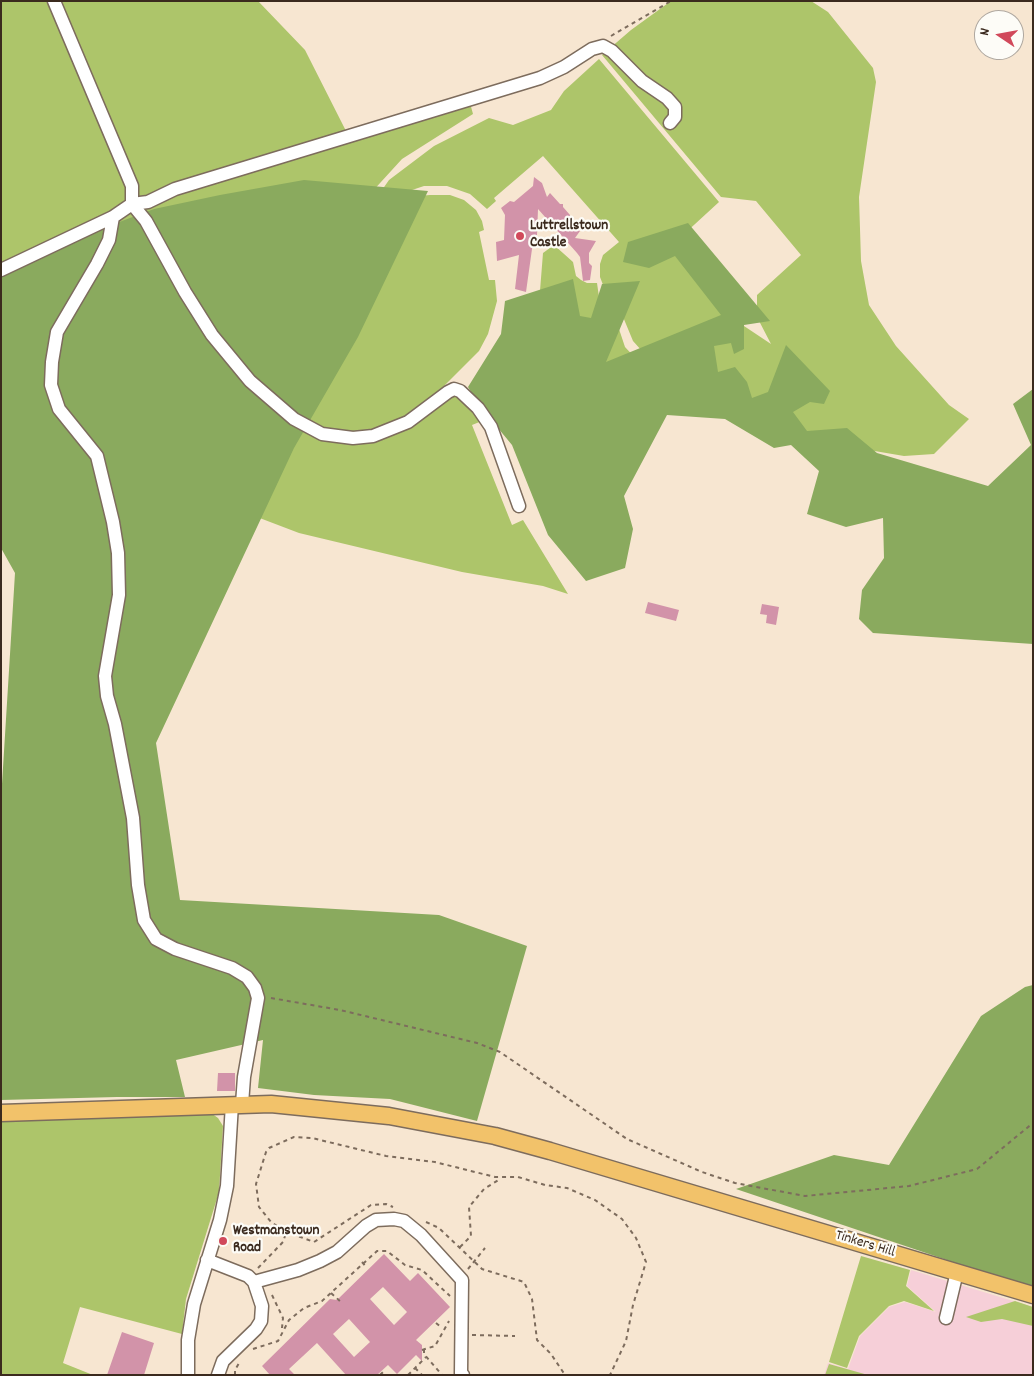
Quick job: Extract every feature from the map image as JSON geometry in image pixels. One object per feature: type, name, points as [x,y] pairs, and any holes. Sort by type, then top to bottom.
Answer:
[{"type":"main road","name":"Tinkers Hill","points":[[1,1113],[237,1104],[309,1106],[362,1113],[494,1136],[1033,1295]]},
{"type":"street","points":[[54,1],[132,186],[132,204],[146,221],[185,292],[212,335],[250,381],[294,419],[322,434],[353,438],[373,436],[408,422],[448,392],[454,389],[460,391],[478,408],[491,427],[519,506]]},
{"type":"street","points":[[1,270],[113,217],[132,204],[148,202],[175,189],[540,78],[564,67],[592,49],[603,46],[612,50],[642,81],[667,98],[675,107],[675,117],[670,123]]},
{"type":"street","points":[[113,217],[109,240],[58,332],[52,362],[52,385],[59,409],[97,456],[113,522],[118,553],[119,595],[105,676],[107,696],[115,724],[133,818],[138,885],[144,920],[156,939],[169,946],[232,968],[247,977],[258,998],[244,1077],[237,1104],[220,1220],[190,1322],[188,1375]]},
{"type":"street","points":[[207,1260],[251,1279],[298,1270],[320,1261],[350,1242],[371,1222],[381,1219],[394,1219],[404,1222],[413,1228],[462,1280],[461,1373],[463,1375]]},
{"type":"street","points":[[946,1318],[958,1272]]},
{"type":"street","points":[[218,1375],[222,1361],[256,1329],[261,1321],[262,1306],[251,1279]]},
{"type":"path","points":[[592,49],[634,21],[671,1]]},
{"type":"path","points":[[258,998],[307,1004],[477,1043],[500,1052],[627,1139],[702,1172],[736,1183],[805,1196],[909,1186],[977,1169],[1033,1123]]},
{"type":"path","points":[[251,1279],[285,1236],[284,1231],[262,1213],[255,1190],[266,1152],[294,1137],[312,1138],[386,1156],[435,1162],[502,1178],[527,1179],[583,1193],[622,1219],[643,1251],[645,1269],[633,1305],[626,1341],[610,1375]]},
{"type":"path","points":[[460,1247],[471,1236],[469,1207],[488,1185],[502,1178]]},
{"type":"path","points":[[247,1354],[252,1349],[278,1341],[289,1320],[331,1293],[362,1262],[377,1251],[387,1251],[405,1265],[426,1272],[453,1301]]},
{"type":"path","points":[[362,1262],[367,1268]]},
{"type":"path","points":[[331,1293],[342,1303]]},
{"type":"path","points":[[442,1375],[423,1349],[435,1346],[450,1318]]},
{"type":"path","points":[[436,1323],[443,1329]]},
{"type":"path","points":[[462,1335],[515,1336]]},
{"type":"path","points":[[408,1375],[427,1357]]},
{"type":"path","points":[[236,1375],[235,1370],[241,1361]]},
{"type":"path","points":[[415,1368],[422,1375]]},
{"type":"path","points":[[380,1375],[385,1370]]},
{"type":"shaded area","points":[[911,1270],[1033,1307],[1033,1375],[824,1375],[828,1363],[848,1369],[860,1336],[889,1307],[905,1302],[936,1312],[907,1286]]},
{"type":"green space","points":[[1,1],[258,1],[305,50],[346,131],[470,103],[473,114],[402,159],[370,194],[1,273]]},
{"type":"green space","points":[[671,1],[811,1],[828,12],[873,68],[876,82],[859,197],[861,261],[869,305],[896,346],[949,405],[969,419],[934,454],[904,456],[857,448],[812,452],[642,351],[633,341],[621,312],[605,290],[600,277],[600,264],[603,255],[619,242],[543,156],[494,198],[496,201],[487,209],[470,194],[447,186],[424,186],[373,203],[389,180],[434,146],[489,118],[513,125],[551,110],[564,91],[599,59],[719,202],[670,247],[738,322],[771,344],[757,317],[757,295],[801,255],[756,201],[721,197],[602,55],[631,30]]},
{"type":"green space","points":[[304,180],[428,191],[358,337],[294,448],[156,743],[180,900],[439,915],[527,946],[477,1121],[390,1099],[314,1095],[258,1088],[263,1040],[176,1060],[185,1097],[1,1100],[1,800],[15,573],[1,548],[1,273],[74,239],[154,209]]},
{"type":"green space","points":[[450,195],[464,200],[476,210],[482,221],[484,230],[479,232],[489,280],[495,280],[497,301],[488,334],[479,351],[423,407],[383,429],[340,432],[321,427],[297,415],[418,196]]},
{"type":"green space","points":[[688,223],[770,321],[744,325],[744,349],[734,354],[731,343],[714,346],[718,372],[735,367],[747,382],[752,398],[768,392],[786,345],[830,391],[824,404],[810,402],[793,412],[807,431],[847,428],[877,453],[988,486],[1031,445],[1013,404],[1033,389],[1033,644],[873,633],[859,619],[862,590],[884,558],[883,518],[846,527],[807,514],[819,471],[791,445],[774,448],[725,419],[667,415],[624,496],[633,529],[625,568],[586,581],[548,535],[512,445],[479,405],[468,387],[501,334],[505,301],[573,279],[580,316],[591,318],[602,284],[640,281],[606,362],[721,315],[675,256],[649,268],[623,262],[628,242]]},
{"type":"green space","points":[[554,245],[573,262],[576,276],[587,283],[597,283],[599,297],[617,323],[625,347],[639,362],[623,386],[538,316],[543,253]]},
{"type":"green space","points":[[454,394],[463,397],[482,421],[472,425],[512,525],[523,520],[568,594],[543,586],[462,572],[299,533],[257,517],[297,425],[366,441]]},
{"type":"green space","points":[[1033,985],[1033,1289],[736,1189],[834,1155],[889,1165],[981,1016],[1025,987]]},
{"type":"green space","points":[[211,1113],[218,1118],[223,1126],[219,1192],[186,1299],[182,1334],[80,1307],[63,1363],[93,1375],[1,1375],[1,1118],[126,1117]]},
{"type":"green space","points":[[861,1256],[910,1270],[906,1286],[934,1311],[904,1301],[889,1306],[859,1336],[847,1368],[829,1362]]},
{"type":"green space","points":[[1015,1301],[1033,1307],[1033,1326],[1002,1319],[981,1322],[966,1317]]},
{"type":"green space","points":[[829,1364],[868,1375],[825,1375]]},
{"type":"building","name":"Luttrellstown Castle","points":[[534,177],[542,183],[547,197],[550,193],[560,204],[563,204],[563,207],[580,231],[575,238],[596,241],[589,253],[589,263],[592,266],[590,280],[583,281],[580,257],[538,209],[537,235],[532,249],[526,292],[515,289],[519,255],[497,261],[496,242],[504,240],[505,215],[501,208],[510,201],[514,202],[533,186]]},
{"type":"building","points":[[648,602],[679,610],[676,621],[645,613]]},
{"type":"building","points":[[762,604],[779,607],[776,625],[766,623],[767,615],[760,614]]},
{"type":"building","points":[[218,1073],[235,1073],[235,1091],[217,1091]]},
{"type":"building","points":[[384,1254],[410,1281],[418,1273],[450,1307],[416,1340],[422,1345],[422,1361],[416,1355],[397,1374],[388,1365],[377,1375],[346,1375],[317,1343],[289,1369],[295,1375],[270,1375],[262,1366],[330,1299],[337,1300]],"holes":[[[383,1287],[407,1312],[394,1325],[370,1299]],[[349,1319],[370,1342],[354,1357],[333,1334]]]},
{"type":"building","points":[[122,1332],[154,1343],[144,1375],[107,1375]]},
{"type":"place","name":"Luttrellstown Castle","points":[[520,236]]},
{"type":"place","name":"Westmanstown Road","points":[[223,1241]]}]
